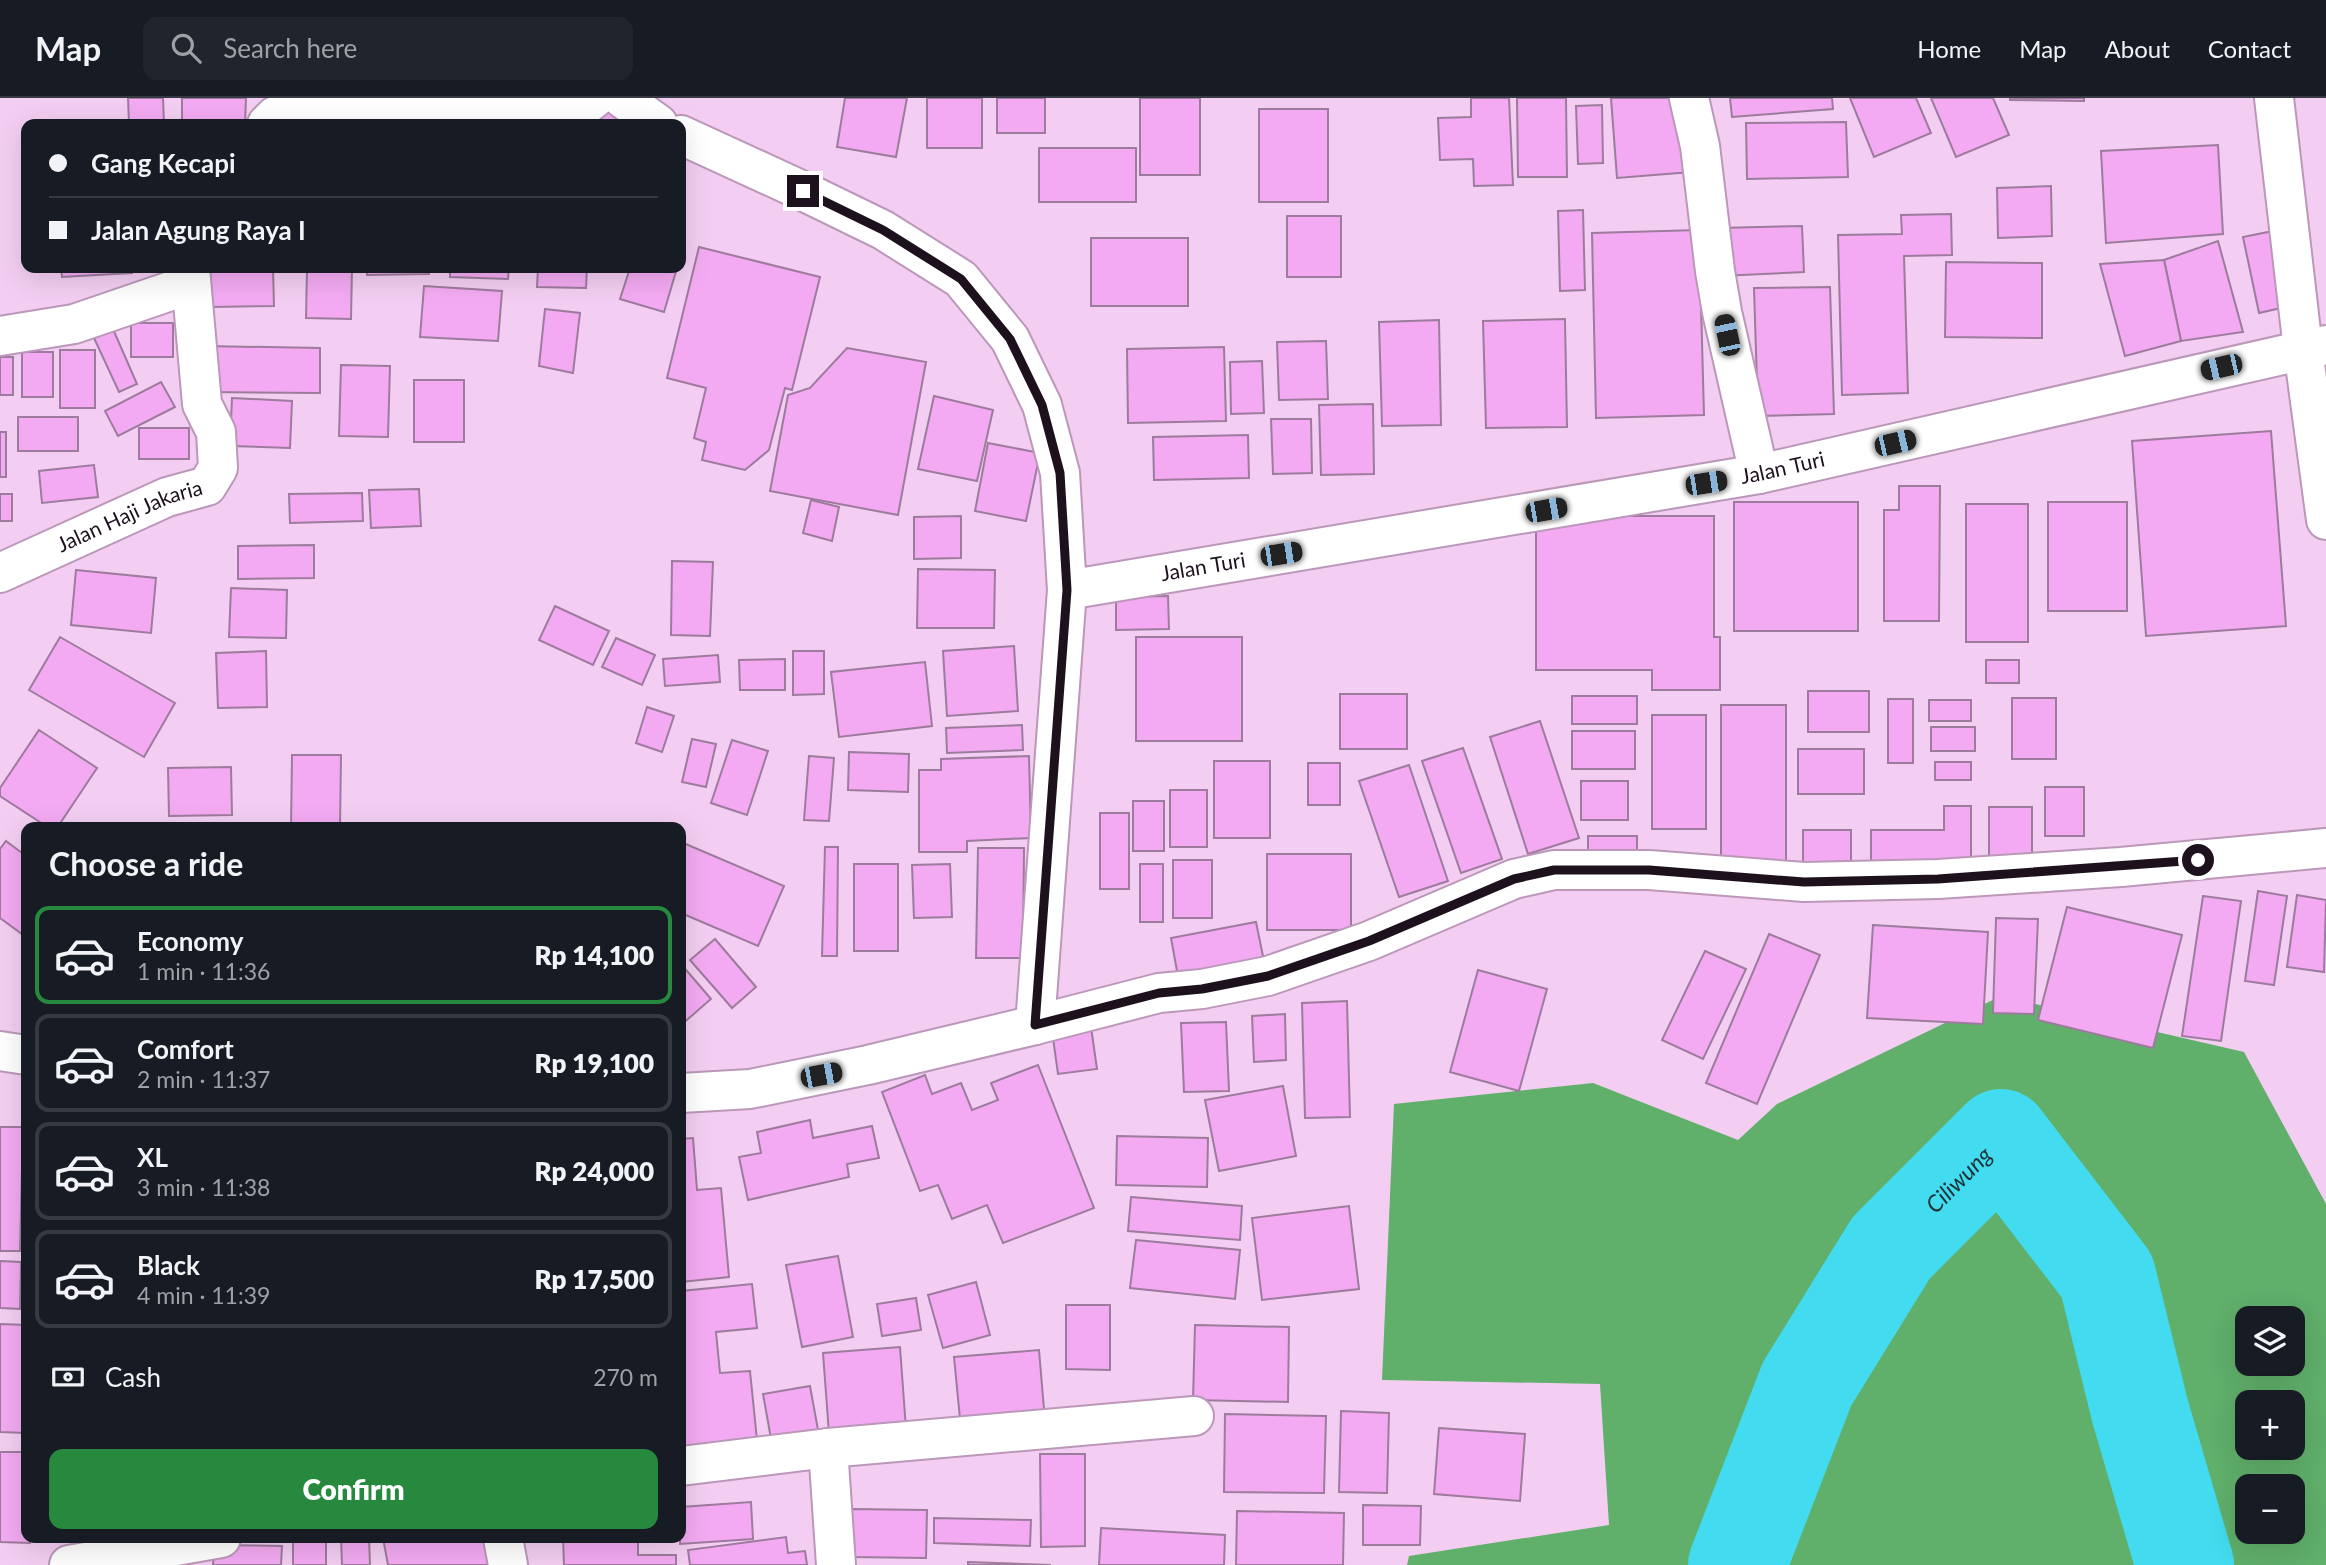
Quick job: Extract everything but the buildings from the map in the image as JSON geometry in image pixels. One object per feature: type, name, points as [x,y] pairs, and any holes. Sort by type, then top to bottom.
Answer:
[{"type":"street","points":[[267,114],[385,105],[565,116],[577,112],[595,98]]},
{"type":"street","points":[[622,98],[651,119]]},
{"type":"street","points":[[1689,98],[1700,146],[1722,312],[1759,474]]},
{"type":"street","points":[[2274,98],[2314,347],[2326,520]]},
{"type":"street","points":[[686,137],[883,230],[961,279],[1010,339],[1042,405],[1060,473],[1067,590],[1035,1025]]},
{"type":"street","points":[[0,336],[74,324],[191,276]]},
{"type":"street","name":"Jalan Haji Jakaria","points":[[0,573],[167,497],[207,486],[218,468],[216,432],[202,404],[191,276]]},
{"type":"street","name":"Jalan Turi","points":[[1067,590],[1759,474],[2314,347]]},
{"type":"street","points":[[686,1093],[750,1089],[868,1065],[1159,993],[1202,989],[1268,976],[1369,941],[1514,879],[1554,870],[1649,870],[1804,882],[1938,879],[2121,867],[2326,848]]},
{"type":"street","points":[[0,1051],[21,1054]]},
{"type":"street","points":[[686,1465],[828,1448],[1194,1416]]},
{"type":"street","points":[[828,1448],[836,1565]]},
{"type":"street","points":[[69,1565],[192,1543]]},
{"type":"street","points":[[504,1543],[508,1565]]},
{"type":"green space","points":[[2001,996],[2244,1052],[2326,1204],[2326,1565],[1407,1565],[1409,1556],[1609,1525],[1600,1384],[1382,1380],[1394,1104],[1593,1083],[1738,1140],[1777,1104]]},
{"type":"waterway","name":"Ciliwung","points":[[1737,1565],[1807,1384],[1891,1248],[2001,1138],[2107,1276],[2140,1411],[2185,1565]]},
{"type":"route","points":[[803,191],[883,230],[961,279],[1010,339],[1042,405],[1060,473],[1067,590],[1035,1025],[1159,993],[1202,989],[1268,976],[1369,941],[1514,879],[1554,870],[1649,870],[1804,882],[1938,879],[2198,860]]}]
